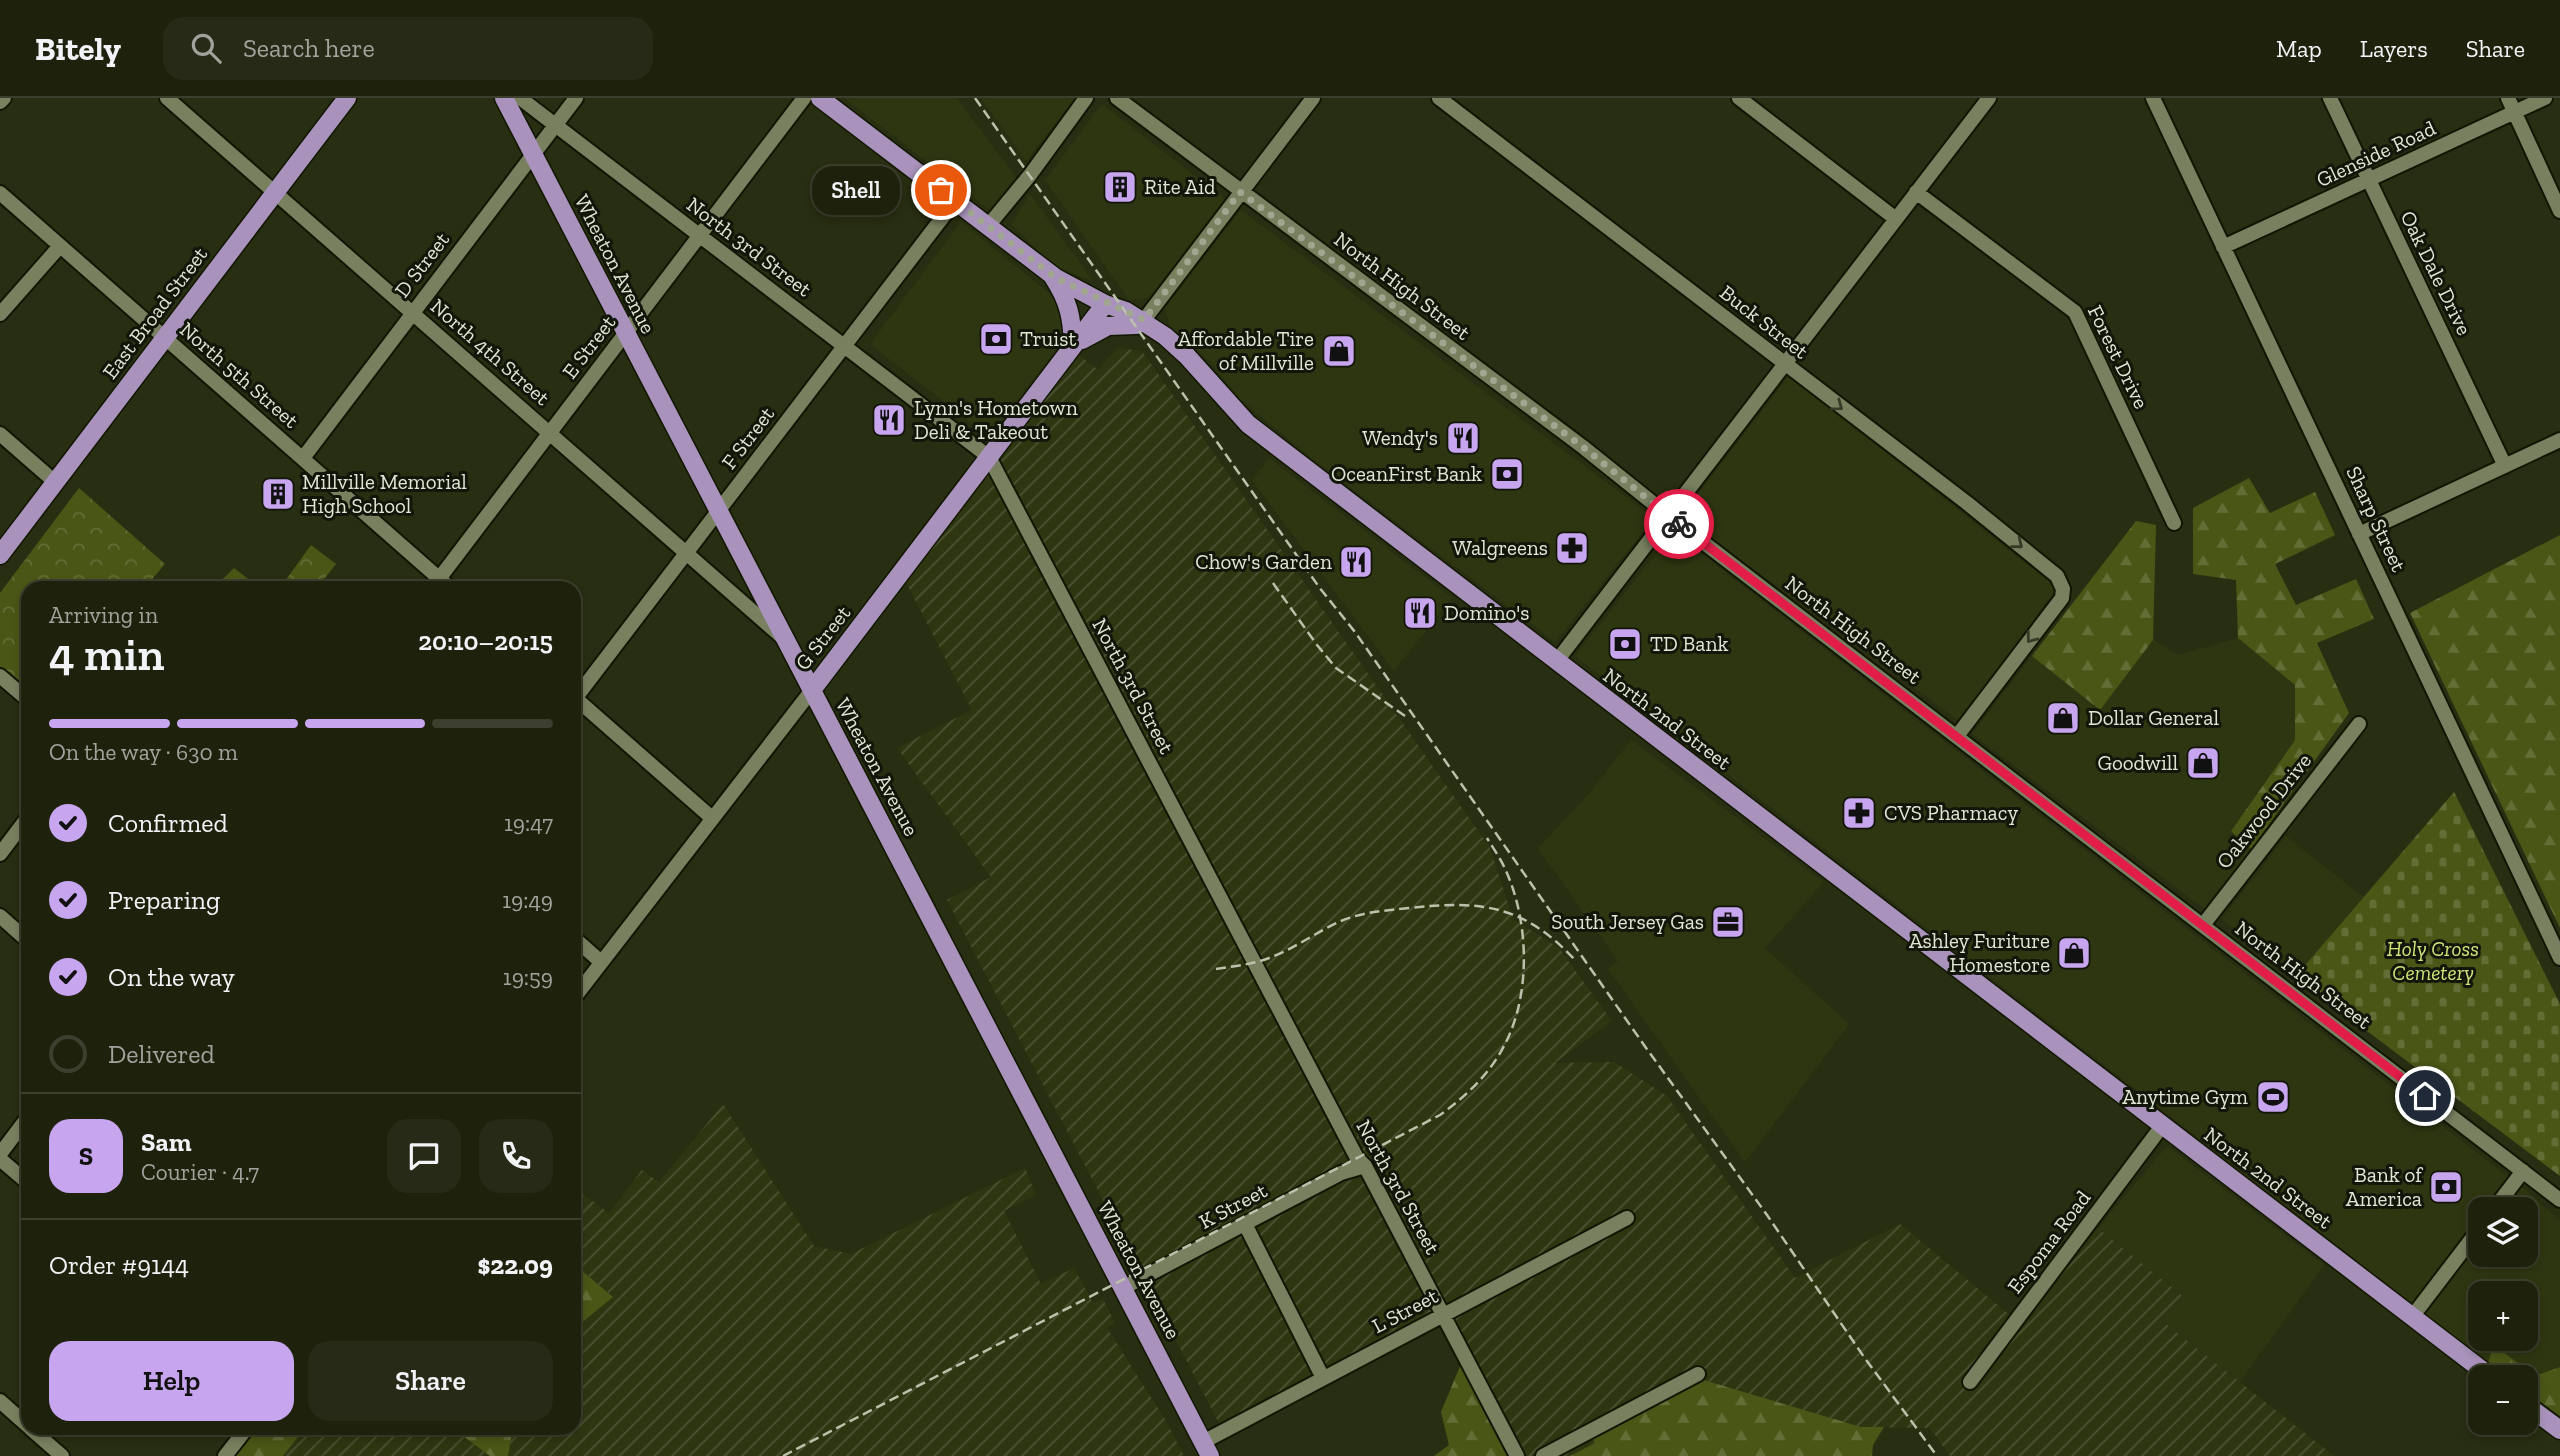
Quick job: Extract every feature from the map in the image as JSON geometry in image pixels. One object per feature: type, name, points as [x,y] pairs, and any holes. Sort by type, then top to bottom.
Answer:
[{"type":"main road","name":"East Broad Street","points":[[0,555],[347,98]]},
{"type":"main road","name":"Wheaton Avenue","points":[[504,98],[1207,1449]]},
{"type":"main road","name":"North 2nd Street","points":[[820,98],[1051,275],[1105,304],[1144,320],[1187,356],[1248,424],[2475,1365]]},
{"type":"main road","points":[[1051,275],[1065,295],[1070,311],[1073,346],[1108,326],[1136,325],[1144,320]]},
{"type":"main road","name":"G Street","points":[[811,690],[1105,304]]},
{"type":"main road","points":[[2538,1414],[2560,1430]]},
{"type":"street","points":[[0,102],[4,98]]},
{"type":"street","name":"North 4th Street","points":[[167,98],[784,639]]},
{"type":"street","name":"North 3rd Street","points":[[520,98],[989,457],[1357,1158],[1365,1166],[1517,1456]]},
{"type":"street","name":"D Street","points":[[303,458],[576,98]]},
{"type":"street","name":"E Street","points":[[443,581],[550,433],[804,98]]},
{"type":"street","points":[[988,226],[1030,175],[1086,98]]},
{"type":"street","name":"North High Street","points":[[1117,98],[1583,447],[1669,516],[2560,1200]]},
{"type":"street","points":[[1144,320],[1313,98]]},
{"type":"street","name":"Buck Street","points":[[1439,98],[1967,503],[2061,581],[2062,598],[1957,736]]},
{"type":"street","points":[[1739,98],[1896,219]]},
{"type":"street","points":[[1556,662],[1989,98]]},
{"type":"street","name":"Sharp Street","points":[[2153,98],[2560,958]]},
{"type":"street","name":"Oak Dale Drive","points":[[2330,98],[2505,466]]},
{"type":"street","points":[[2508,98],[2560,211]]},
{"type":"street","name":"Glenside Road","points":[[2223,247],[2545,98]]},
{"type":"street","name":"Forest Drive","points":[[1916,192],[2075,312],[2174,523]]},
{"type":"street","name":"North 5th Street","points":[[0,193],[303,458],[436,581]]},
{"type":"street","name":"F Street","points":[[581,689],[955,201]]},
{"type":"street","points":[[0,314],[60,246]]},
{"type":"street","points":[[0,434],[55,482]]},
{"type":"street","points":[[2359,534],[2560,440]]},
{"type":"street","points":[[0,676],[21,694]]},
{"type":"street","name":"G Street","points":[[581,989],[811,690]]},
{"type":"street","points":[[581,704],[712,818]]},
{"type":"street","name":"Oakwood Drive","points":[[2203,925],[2359,724]]},
{"type":"street","points":[[0,854],[21,826]]},
{"type":"street","points":[[0,916],[21,935]]},
{"type":"street","points":[[581,944],[601,962]]},
{"type":"street","name":"Espoma Road","points":[[1970,1382],[2162,1126]]},
{"type":"street","points":[[21,1127],[0,1156],[21,1176]]},
{"type":"street","name":"K Street","points":[[1123,1288],[1341,1174],[1365,1166]]},
{"type":"street","points":[[2503,1197],[2524,1171]]},
{"type":"street","name":"L Street","points":[[1207,1449],[1323,1378],[1627,1218]]},
{"type":"street","points":[[1245,1224],[1323,1378]]},
{"type":"street","points":[[2412,1317],[2468,1244]]},
{"type":"street","points":[[1543,1456],[1698,1374]]},
{"type":"street","points":[[0,1401],[21,1418]]},
{"type":"street","points":[[40,1435],[62,1456]]},
{"type":"street","points":[[225,1456],[242,1435]]},
{"type":"shaded area","points":[[844,98],[957,98],[1016,177],[990,210]]},
{"type":"shaded area","points":[[981,98],[1075,98],[1026,161]]},
{"type":"shaded area","points":[[1102,104],[1225,199],[1149,298],[1129,300],[1045,180]]},
{"type":"shaded area","points":[[1030,194],[1094,282],[1053,265],[1011,224]]},
{"type":"shaded area","points":[[1241,210],[1654,518],[1555,642],[1308,455],[1241,400],[1212,364],[1170,326],[1165,308]]},
{"type":"shaded area","points":[[961,222],[1059,301],[1064,330],[1057,348],[989,437],[870,344]]},
{"type":"shaded area","points":[[1117,348],[1142,351],[1490,848],[1513,919],[1559,948],[1612,1021],[1555,1063],[1614,1062],[1667,1096],[1795,1278],[1900,1224],[2023,1326],[2098,1228],[2185,1298],[2166,1324],[2334,1456],[1950,1456],[1930,1428],[1861,1427],[1690,1376],[1589,1432],[1595,1443],[1570,1456],[1511,1456],[1442,1317],[1222,1429],[947,900],[991,877],[897,748],[972,710],[901,573],[1071,349],[1098,370]]},
{"type":"shaded area","points":[[1789,376],[2057,588],[1959,721],[1681,516]]},
{"type":"shaded area","points":[[1269,458],[1452,598],[1394,671],[1252,480]]},
{"type":"shaded area","points":[[1673,532],[2533,1197],[2468,1197],[2468,1267],[2538,1267],[2538,1201],[2560,1220],[2560,1367],[2538,1376],[2538,1365],[2520,1365],[2502,1351],[2538,1351],[2538,1281],[2468,1281],[2468,1347],[1575,656]]},
{"type":"shaded area","points":[[2238,638],[2295,684],[2295,740],[2231,830],[2251,849],[2207,911],[1972,734],[2032,656],[2100,710],[2153,640],[2179,655]]},
{"type":"shaded area","points":[[1631,740],[1824,882],[1765,948],[1849,1024],[1745,1162],[1608,969],[1618,961],[1538,848],[1586,797]]},
{"type":"shaded area","points":[[2286,836],[2363,897],[2295,977],[2222,919]]},
{"type":"shaded area","points":[[723,1104],[814,1246],[851,1254],[1025,1168],[1036,1195],[1004,1211],[1041,1284],[1074,1268],[1093,1303],[1103,1299],[1115,1323],[1107,1328],[1165,1419],[1184,1456],[508,1456],[512,1435],[581,1435],[581,1323],[613,1297],[581,1270],[581,1193],[609,1213],[642,1170],[659,1182]]},
{"type":"shaded area","points":[[2167,1146],[2324,1265],[2240,1382],[2166,1324],[2185,1298],[2098,1228]]},
{"type":"shaded area","points":[[2474,1351],[2492,1351],[2488,1362]]},
{"type":"shaded area","points":[[300,1435],[462,1435],[490,1456],[283,1456]]},
{"type":"green space","points":[[2249,478],[2270,513],[2315,492],[2335,535],[2275,564],[2296,605],[2356,579],[2374,619],[2317,643],[2349,713],[2251,849],[2231,831],[2295,740],[2295,685],[2238,638],[2236,580],[2193,574],[2193,508]]},
{"type":"green space","points":[[79,488],[165,564],[151,581],[21,581],[21,695],[0,677],[0,593]]},
{"type":"green space","points":[[2136,521],[2156,525],[2153,640],[2100,710],[2032,656]]},
{"type":"green space","points":[[2560,535],[2560,928],[2410,613]]},
{"type":"green space","points":[[311,545],[336,564],[323,581],[285,581]]},
{"type":"green space","points":[[234,568],[251,581],[221,581]]},
{"type":"green space","name":"Holy Cross Cemetery","points":[[2454,792],[2560,1004],[2560,1176],[2295,977]]},
{"type":"green space","points":[[581,1270],[613,1297],[581,1323]]},
{"type":"green space","points":[[2492,1351],[2502,1351],[2520,1365],[2492,1365],[2488,1362]]},
{"type":"green space","points":[[1463,1359],[1511,1456],[1434,1456],[1449,1445],[1441,1412]]},
{"type":"green space","points":[[2560,1367],[2560,1416],[2538,1400],[2538,1375]]},
{"type":"green space","points":[[1690,1376],[1861,1427],[1884,1427],[1873,1445],[1872,1456],[1570,1456],[1595,1443],[1589,1432]]},
{"type":"green space","points":[[242,1435],[300,1435],[283,1456],[225,1456]]},
{"type":"green space","points":[[462,1435],[512,1435],[508,1456],[490,1456]]},
{"type":"railway","points":[[975,98],[1319,587],[1355,632],[1644,1045],[1767,1215],[1864,1357],[1937,1456]]},
{"type":"railway","points":[[1273,583],[1336,668],[1405,716]]},
{"type":"railway","points":[[783,1456],[1440,1115],[1459,1100],[1485,1075],[1505,1044],[1513,1024],[1523,981],[1523,935],[1514,891],[1487,838]]},
{"type":"railway","points":[[1216,969],[1267,959],[1332,925],[1359,915],[1458,905],[1480,906],[1519,917],[1538,928],[1575,960]]},
{"type":"way so far","points":[[941,190],[1056,278],[1105,304],[1144,320],[1240,192],[1583,447],[1679,524]]},
{"type":"place","name":"Rite Aid","points":[[1120,187]]},
{"type":"place","name":"Shell","points":[[941,190]]},
{"type":"place","name":"Truist","points":[[996,339]]},
{"type":"place","name":"Affordable Tire of Millville","points":[[1339,351]]},
{"type":"place","name":"Lynn's Hometown Deli & Takeout","points":[[889,420]]},
{"type":"place","name":"Wendy's","points":[[1463,438]]},
{"type":"place","name":"OceanFirst Bank","points":[[1507,474]]},
{"type":"place","name":"Millville Memorial High School","points":[[278,494]]},
{"type":"place","name":"Walgreens","points":[[1572,548]]},
{"type":"place","name":"Chow's Garden","points":[[1356,562]]},
{"type":"place","name":"Domino's","points":[[1420,613]]},
{"type":"place","name":"TD Bank","points":[[1625,644]]},
{"type":"place","name":"Dollar General","points":[[2063,718]]},
{"type":"place","name":"Goodwill","points":[[2203,763]]},
{"type":"place","name":"CVS Pharmacy","points":[[1859,813]]},
{"type":"place","name":"South Jersey Gas","points":[[1728,922]]},
{"type":"place","name":"Ashley Furiture Homestore","points":[[2074,953]]},
{"type":"place","name":"Anytime Gym","points":[[2273,1097]]},
{"type":"place","name":"Bank of America","points":[[2446,1187]]},
{"type":"route","points":[[1679,524],[2425,1096]]}]
